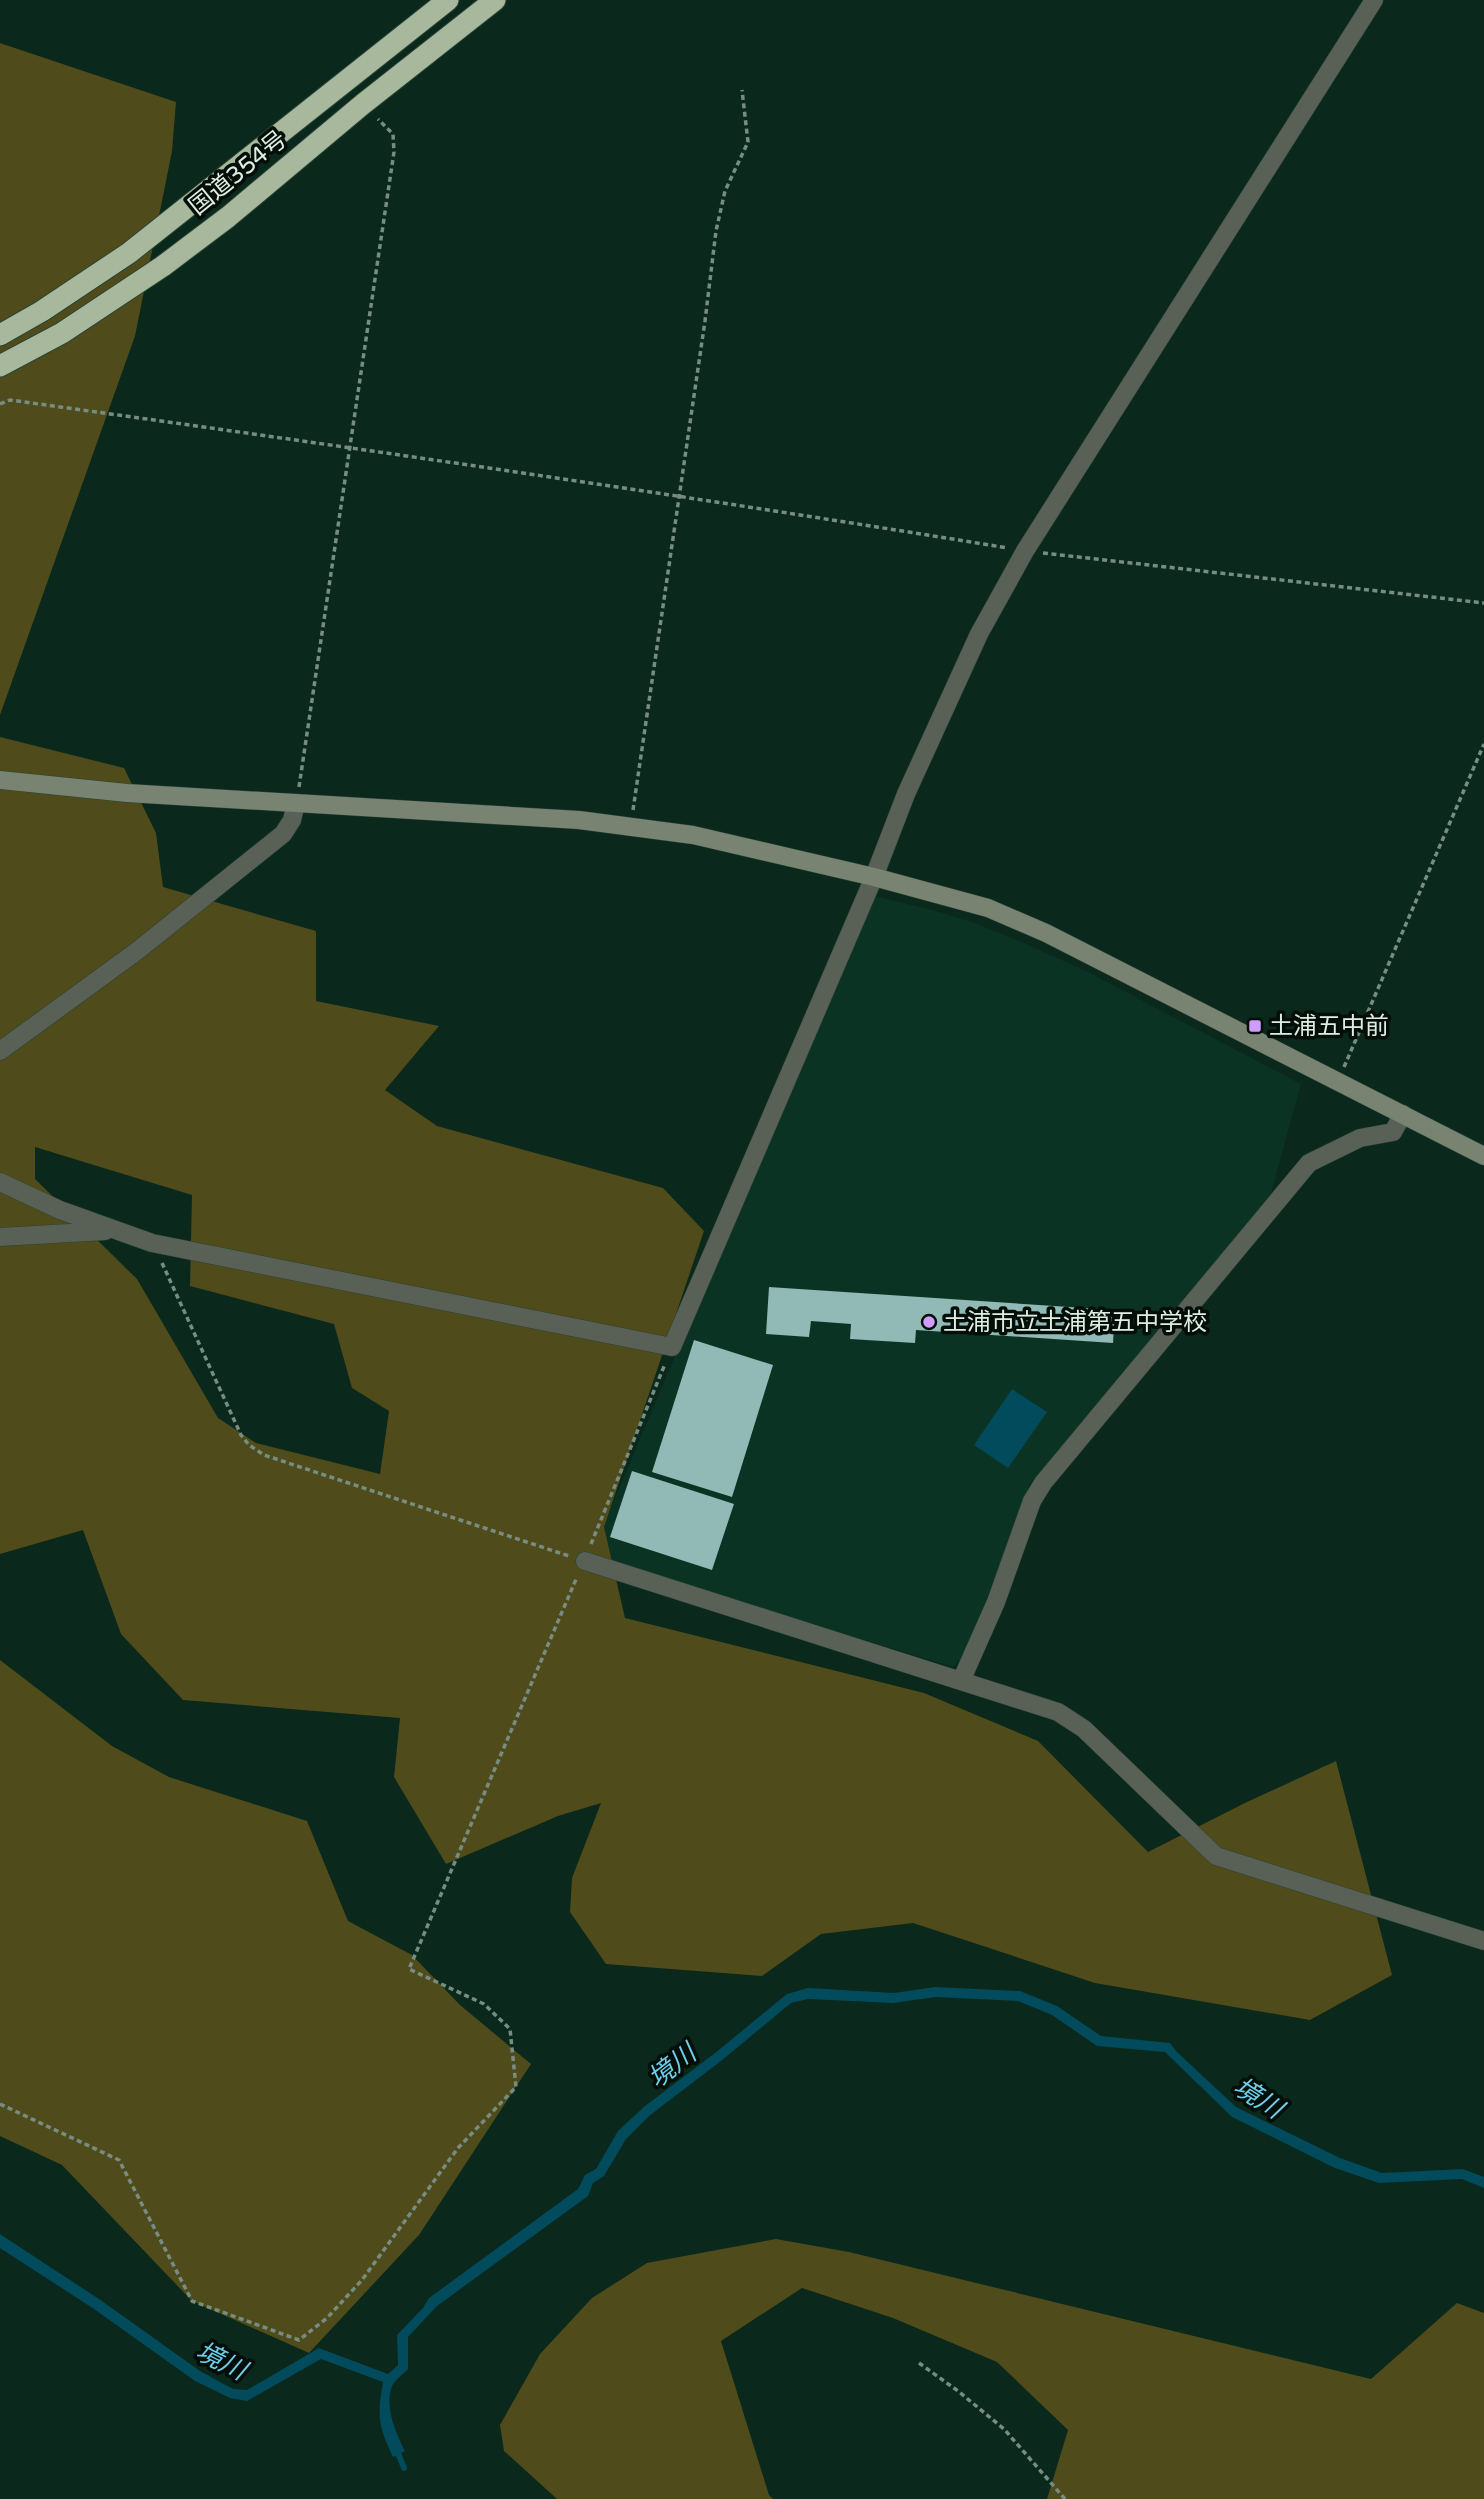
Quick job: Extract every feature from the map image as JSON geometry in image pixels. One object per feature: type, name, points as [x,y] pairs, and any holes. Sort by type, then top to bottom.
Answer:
[{"type":"highway","name":"国道354号","points":[[0,335],[42,311],[129,253],[448,0]]},
{"type":"highway","name":"国道354号","points":[[0,366],[62,333],[163,266],[228,217],[363,104],[495,0]]},
{"type":"street","points":[[0,1182],[60,1210],[152,1243],[672,1347],[874,877],[906,794],[979,634],[1025,551],[1374,0]]},
{"type":"street","points":[[0,780],[127,793],[579,820],[693,835],[874,877],[988,908],[1034,928],[1484,1156]]},
{"type":"street","points":[[0,1051],[138,951],[282,834],[292,820],[296,803]]},
{"type":"street","points":[[961,1681],[996,1602],[1032,1501],[1043,1483],[1309,1163],[1360,1138],[1393,1132],[1403,1114]]},
{"type":"street","points":[[0,1237],[116,1230]]},
{"type":"street","points":[[584,1561],[1058,1712],[1084,1729],[1216,1856],[1484,1941]]},
{"type":"path","points":[[631,826],[716,231],[725,191],[748,142],[742,90]]},
{"type":"path","points":[[296,803],[394,152],[393,134],[363,104]]},
{"type":"path","points":[[0,404],[10,400],[351,447],[679,495],[1025,551],[1484,603]]},
{"type":"path","points":[[1338,1082],[1484,744]]},
{"type":"path","points":[[152,1243],[241,1435],[249,1446],[264,1455],[584,1561]]},
{"type":"path","points":[[0,2104],[119,2160],[192,2301],[299,2340],[327,2318],[362,2280],[458,2148],[516,2087],[510,2029],[484,2004],[409,1969],[584,1561],[672,1347]]},
{"type":"path","points":[[919,2363],[958,2390],[1004,2429],[1065,2499]]},
{"type":"shaded area","points":[[0,43],[176,102],[172,151],[135,336],[0,715]]},
{"type":"shaded area","points":[[0,737],[124,768],[156,833],[163,887],[316,931],[316,1001],[439,1026],[385,1090],[437,1126],[663,1188],[704,1231],[604,1527],[625,1618],[924,1693],[1038,1741],[1148,1852],[1336,1761],[1392,1975],[1310,2020],[1095,1983],[913,1923],[821,1934],[762,1976],[606,1964],[570,1912],[572,1878],[601,1803],[558,1816],[446,1864],[394,1777],[400,1718],[183,1700],[121,1634],[83,1530],[0,1554]],"holes":[[[35,1147],[192,1195],[190,1286],[334,1324],[352,1388],[389,1411],[380,1474],[256,1443],[218,1418],[137,1279],[35,1179]]]},
{"type":"shaded area","name":"土浦市立土浦第五中学校","points":[[870,895],[975,923],[1031,946],[1088,972],[1301,1084],[1269,1200],[1067,1443],[1031,1482],[962,1658],[953,1667],[596,1557],[596,1543]]},
{"type":"shaded area","points":[[0,1660],[112,1746],[169,1777],[307,1821],[348,1921],[412,1955],[460,2005],[531,2064],[419,2235],[309,2353],[192,2301],[62,2165],[0,2136]]},
{"type":"shaded area","points":[[776,2239],[849,2252],[1371,2379],[1457,2303],[1484,2313],[1484,2499],[1047,2499],[1068,2430],[997,2362],[893,2318],[802,2288],[721,2341],[769,2495],[773,2499],[557,2499],[504,2451],[500,2425],[540,2354],[592,2298],[647,2263]]},
{"type":"water","points":[[1012,1389],[1047,1412],[1008,1468],[974,1445]]},
{"type":"water","points":[[935,1987],[1020,1991],[1057,2006],[1101,2036],[1170,2043],[1236,2107],[1340,2158],[1382,2173],[1463,2169],[1484,2177],[1484,2188],[1462,2179],[1379,2183],[1335,2168],[1232,2117],[1165,2052],[1097,2046],[1052,2015],[1018,2001],[936,1997],[893,2003],[808,1999],[791,2003],[649,2116],[626,2139],[604,2176],[593,2183],[588,2196],[437,2306],[408,2337],[408,2369],[392,2386],[389,2402],[395,2428],[405,2451],[393,2457],[380,2420],[383,2382],[321,2359],[247,2401],[230,2398],[195,2381],[94,2309],[0,2248],[0,2234],[102,2301],[200,2371],[233,2389],[247,2390],[319,2348],[388,2374],[398,2365],[397,2335],[429,2298],[578,2189],[585,2175],[596,2169],[618,2131],[645,2106],[787,1994],[808,1988],[894,1993]]},
{"type":"building","points":[[769,1287],[1115,1310],[1113,1343],[916,1330],[915,1343],[850,1339],[851,1324],[811,1321],[809,1337],[766,1334]]},
{"type":"building","points":[[694,1340],[773,1365],[732,1497],[652,1472]]},
{"type":"building","points":[[632,1471],[734,1504],[712,1570],[610,1537]]},
{"type":"waterway","points":[[396,2448],[404,2468]]},
{"type":"place","name":"土浦五中前","points":[[1255,1026]]},
{"type":"place","name":"土浦市立土浦第五中学校","points":[[929,1322]]},
{"type":"water label","name":"境川","points":[[672,2066]]},
{"type":"water label","name":"境川","points":[[1258,2098]]},
{"type":"water label","name":"境川","points":[[221,2361]]}]
